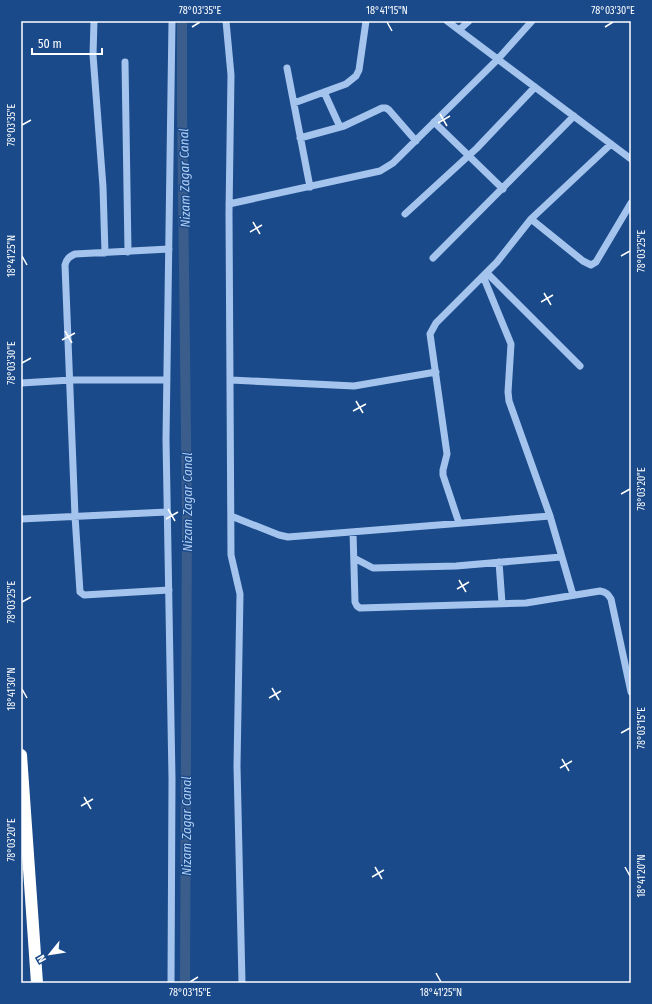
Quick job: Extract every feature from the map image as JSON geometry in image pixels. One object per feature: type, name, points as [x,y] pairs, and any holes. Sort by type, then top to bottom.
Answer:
[{"type":"highway","points":[[21,755],[37,983]]},
{"type":"street","points":[[94,21],[93,55],[103,187],[105,253]]},
{"type":"street","points":[[171,983],[172,779],[166,439],[172,21]]},
{"type":"street","points":[[226,21],[231,75],[229,204],[232,559],[240,594],[237,766],[242,983]]},
{"type":"street","points":[[294,103],[346,84],[356,76],[359,70],[366,21]]},
{"type":"street","points":[[447,21],[631,159]]},
{"type":"street","points":[[459,30],[469,21]]},
{"type":"street","points":[[229,204],[380,171],[393,163],[416,141],[498,59],[532,21]]},
{"type":"street","points":[[125,62],[128,252]]},
{"type":"street","points":[[287,68],[310,187]]},
{"type":"street","points":[[405,214],[468,156],[535,87]]},
{"type":"street","points":[[324,92],[340,127]]},
{"type":"street","points":[[300,138],[340,127],[382,108],[386,108],[416,141]]},
{"type":"street","points":[[433,258],[574,116]]},
{"type":"street","points":[[434,122],[503,189]]},
{"type":"street","points":[[459,523],[442,470],[447,454],[430,334],[432,328],[497,262],[531,219],[611,144]]},
{"type":"street","points":[[531,219],[583,262],[591,265],[596,262],[631,202]]},
{"type":"street","points":[[169,249],[75,254],[69,256],[65,265],[79,589],[84,595],[169,590]]},
{"type":"street","points":[[485,275],[580,366]]},
{"type":"street","points":[[485,275],[511,344],[508,392],[509,400],[550,516],[573,595]]},
{"type":"street","points":[[231,380],[354,386],[436,372]]},
{"type":"street","points":[[21,383],[71,380],[167,380]]},
{"type":"street","points":[[21,519],[167,512]]},
{"type":"street","points":[[231,516],[279,535],[288,537],[550,516]]},
{"type":"street","points":[[353,532],[355,602],[360,608],[502,604],[532,602],[600,591],[608,594],[611,599],[631,692]]},
{"type":"street","points":[[354,558],[373,568],[456,566],[561,556]]},
{"type":"street","points":[[499,562],[502,604]]},
{"type":"waterway","name":"Nizam Zagar Canal","points":[[182,21],[187,517],[185,983]]}]
